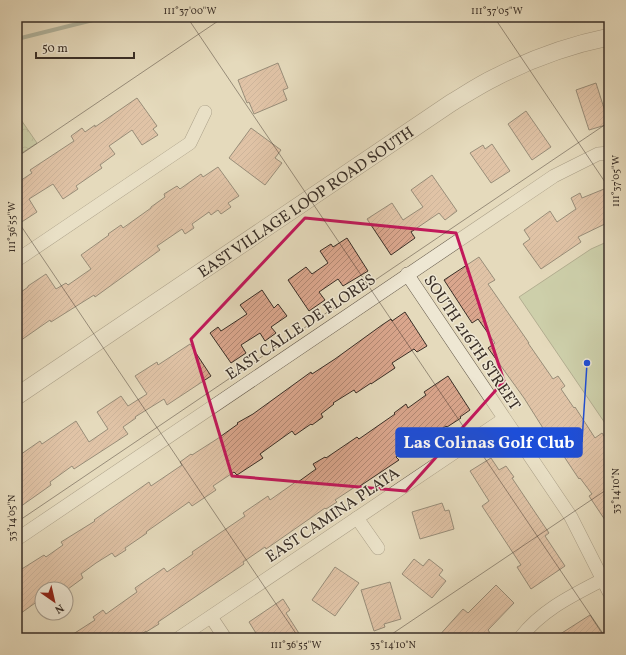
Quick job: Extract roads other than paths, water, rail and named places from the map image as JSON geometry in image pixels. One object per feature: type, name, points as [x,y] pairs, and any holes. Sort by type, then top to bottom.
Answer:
[{"type":"street","name":"EAST VILLAGE LOOP ROAD SOUTH","points":[[17,396],[451,103],[496,77],[540,57],[588,41],[609,37]]},
{"type":"street","points":[[17,260],[190,143],[205,112]]},
{"type":"street","name":"EAST CALLE DE FLORES","points":[[17,538],[554,176],[598,154],[609,152]]},
{"type":"street","name":"SOUTH 216TH STREET","points":[[407,274],[504,419],[572,517],[609,592]]},
{"type":"street","name":"EAST CAMINA PLATA","points":[[179,638],[504,419]]},
{"type":"street","points":[[357,518],[378,548]]},
{"type":"street","points":[[520,638],[526,630],[545,612],[564,599],[602,580]]},
{"type":"street","points":[[211,617],[225,638]]},
{"type":"waterway","points":[[17,39],[105,17]]},
{"type":"place","name":"Las Colinas Golf Club","points":[[587,363]]}]
